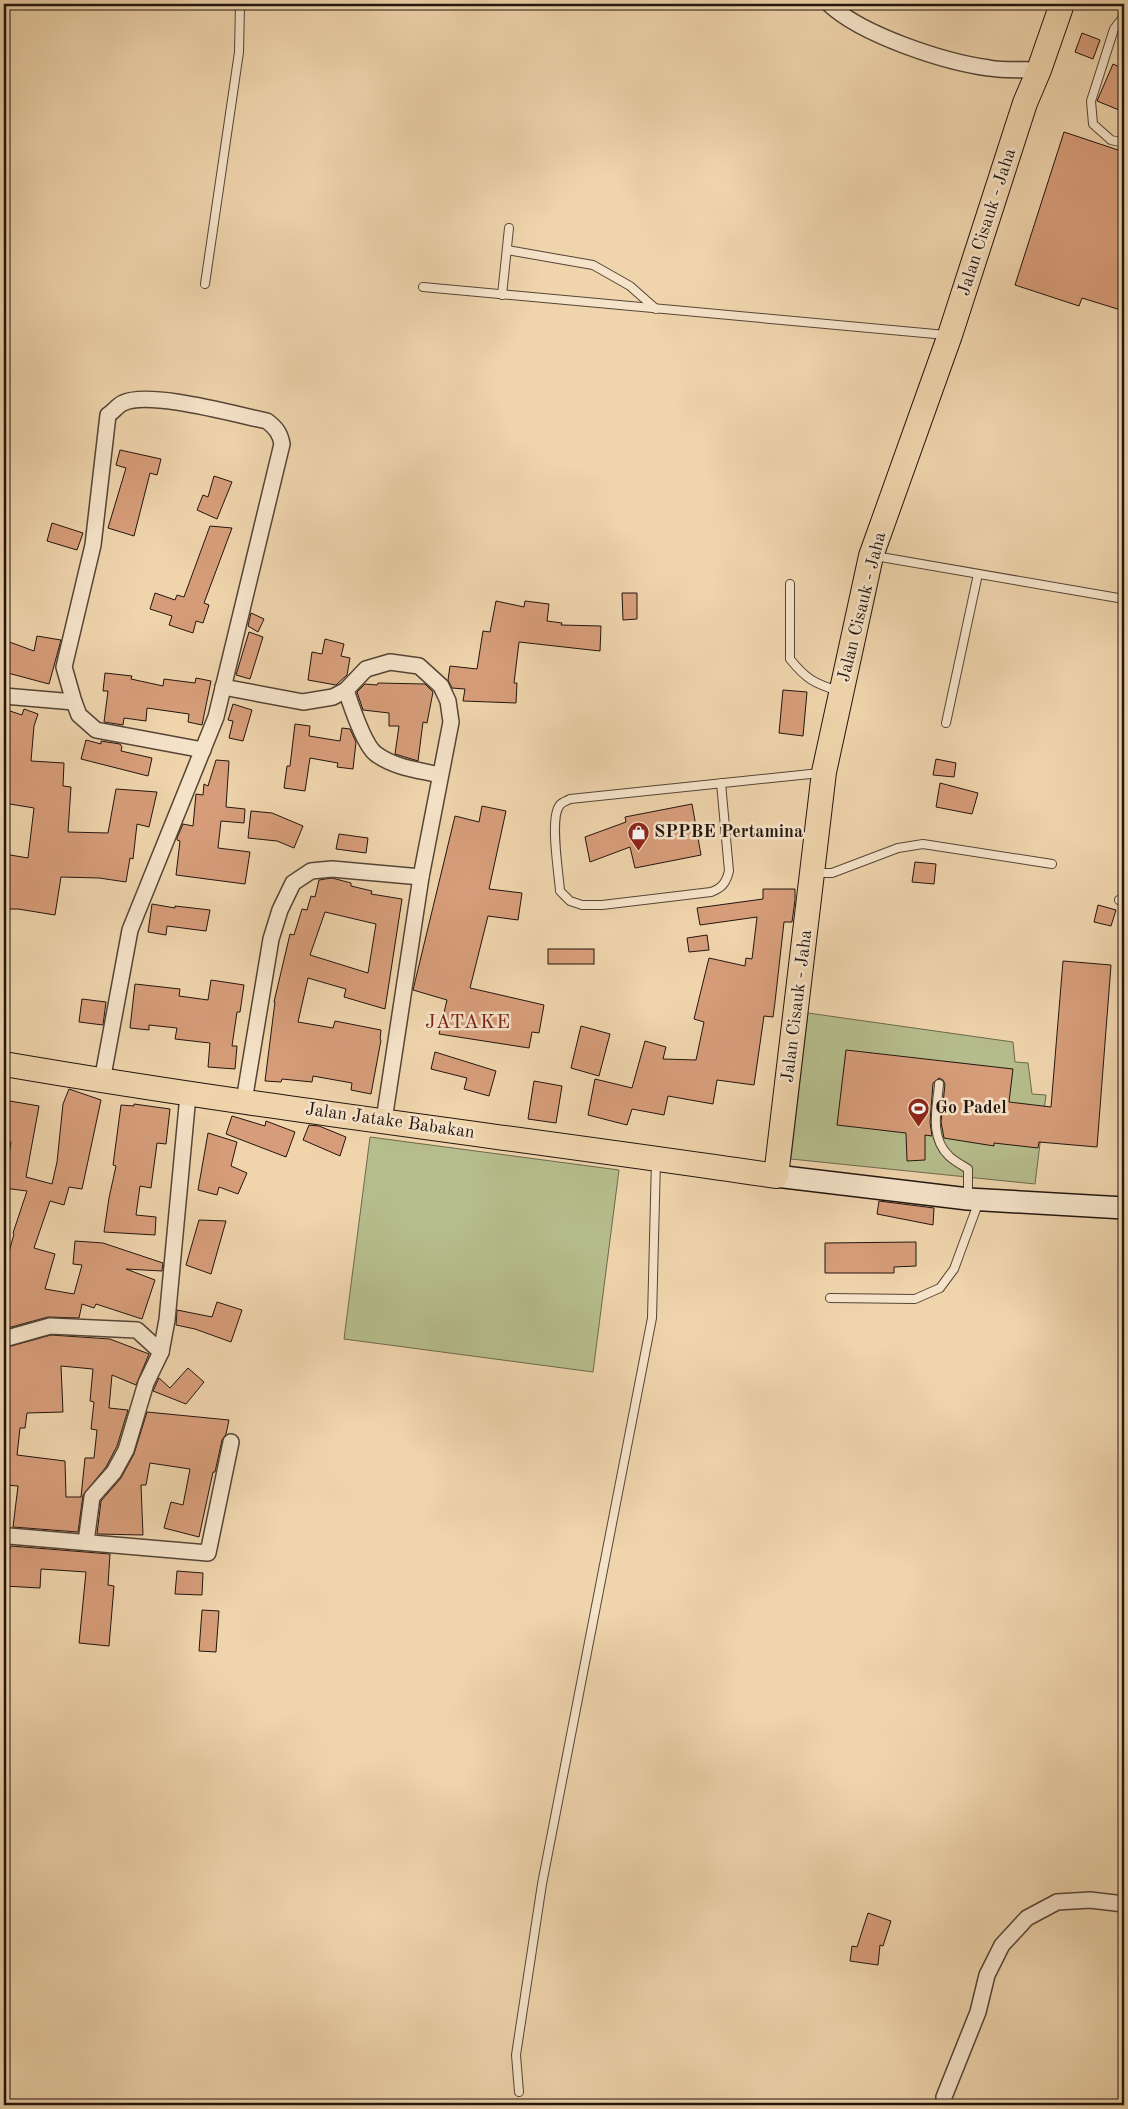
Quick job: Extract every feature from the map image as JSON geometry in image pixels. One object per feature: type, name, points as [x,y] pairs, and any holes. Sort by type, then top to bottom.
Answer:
[{"type":"main road","name":"Jalan Cisauk - Jaha","points":[[776,1176],[824,772],[871,556],[950,335],[1026,104],[1062,4]]},
{"type":"main road","name":"Jalan Jatake Babakan","points":[[4,1064],[188,1095],[384,1120],[776,1176]]},
{"type":"main road","points":[[776,1176],[974,1200],[1124,1208]]},
{"type":"street","points":[[829,4],[874,32],[925,53],[989,68],[1039,70]]},
{"type":"street","points":[[102,1081],[130,930],[203,750],[216,716],[282,444],[280,434],[267,421],[192,405],[151,399],[123,402],[108,415],[93,544],[64,667],[79,715],[96,730],[203,750]]},
{"type":"street","points":[[224,687],[303,702],[333,697],[346,690],[366,670],[390,662],[419,666],[440,686],[448,701],[451,722],[421,878],[384,1120]]},
{"type":"street","points":[[346,690],[354,715],[375,753],[397,765],[440,775]]},
{"type":"street","points":[[4,696],[74,702]]},
{"type":"street","points":[[244,1101],[271,939],[280,910],[293,883],[311,870],[332,869],[421,878]]},
{"type":"street","points":[[86,1542],[92,1497],[114,1472],[126,1450],[146,1383],[161,1352],[167,1320],[188,1095]]},
{"type":"street","points":[[4,1339],[50,1326],[137,1330],[161,1352]]},
{"type":"street","points":[[9,1536],[208,1553],[231,1442]]},
{"type":"street","points":[[944,2097],[978,2012],[987,1975],[1002,1945],[1027,1918],[1057,1902],[1090,1900],[1124,1904]]},
{"type":"lane","points":[[205,284],[239,52],[240,4]]},
{"type":"lane","points":[[1124,16],[1114,29],[1091,100],[1093,124],[1111,140],[1124,143]]},
{"type":"lane","points":[[502,295],[509,228]]},
{"type":"lane","points":[[507,250],[594,265],[630,286],[656,309]]},
{"type":"lane","points":[[423,287],[950,335]]},
{"type":"lane","points":[[871,556],[1124,599]]},
{"type":"lane","points":[[946,723],[978,574]]},
{"type":"lane","points":[[790,584],[790,659],[802,674],[817,684],[840,692]]},
{"type":"lane","points":[[721,783],[729,871],[727,879],[719,889],[711,892],[602,905],[582,905],[570,900],[560,891],[554,829],[557,810],[560,804],[570,799],[824,772]]},
{"type":"lane","points":[[813,874],[832,873],[898,848],[923,844],[1052,864]]},
{"type":"lane","points":[[830,1298],[914,1299],[940,1288],[954,1269],[974,1200],[968,1169],[948,1155],[939,1141],[935,1124],[939,1084]]},
{"type":"lane","points":[[519,2092],[516,2055],[542,1884],[652,1318],[656,1158]]},
{"type":"green space","name":"Go Padel","points":[[808,1013],[1013,1042],[1015,1062],[1028,1063],[1032,1094],[1046,1095],[1035,1184],[791,1159]]},
{"type":"green space","points":[[370,1137],[619,1170],[593,1372],[344,1339]]},
{"type":"building","points":[[1082,33],[1100,40],[1093,59],[1075,52]]},
{"type":"building","points":[[1113,64],[1124,69],[1124,112],[1097,101]]},
{"type":"building","points":[[1064,132],[1124,152],[1124,311],[1082,298],[1079,306],[1015,285]]},
{"type":"building","points":[[120,450],[161,459],[157,475],[150,473],[134,536],[108,528],[126,468],[116,465]]},
{"type":"building","points":[[214,476],[232,482],[217,519],[197,510],[203,495],[208,497]]},
{"type":"building","points":[[52,523],[83,533],[77,550],[47,541]]},
{"type":"building","points":[[210,526],[232,528],[204,603],[209,605],[203,623],[196,621],[193,633],[169,625],[172,616],[150,609],[155,593],[175,600],[177,595],[184,597]]},
{"type":"building","points":[[622,593],[637,593],[637,619],[623,620]]},
{"type":"building","points":[[496,601],[524,607],[525,601],[549,604],[547,621],[562,623],[561,625],[601,626],[600,651],[519,642],[514,683],[517,683],[516,703],[463,701],[465,689],[452,688],[448,680],[450,666],[477,669],[483,631],[490,632]]},
{"type":"building","points":[[251,613],[264,619],[258,632],[248,626]]},
{"type":"building","points":[[249,632],[263,637],[250,679],[236,675]]},
{"type":"building","points":[[37,636],[61,640],[49,684],[4,672],[4,640],[34,651]]},
{"type":"building","points":[[325,639],[344,644],[341,656],[350,658],[347,675],[336,685],[308,680],[312,652],[322,654]]},
{"type":"building","points":[[105,673],[132,676],[131,679],[163,686],[164,679],[195,683],[196,678],[211,681],[202,725],[188,722],[189,714],[147,708],[146,721],[124,718],[123,725],[104,722],[108,691],[103,691]]},
{"type":"building","points":[[378,683],[425,684],[433,692],[427,723],[423,722],[418,761],[395,754],[399,726],[389,726],[389,713],[363,710],[357,692],[365,684],[377,685]]},
{"type":"building","points":[[783,690],[807,692],[803,736],[779,733]]},
{"type":"building","points":[[233,704],[252,710],[243,741],[229,738],[233,721],[228,720]]},
{"type":"building","points":[[4,709],[22,715],[24,709],[38,714],[34,726],[31,761],[64,763],[63,786],[71,787],[68,832],[108,833],[116,789],[157,792],[149,827],[137,824],[133,859],[130,858],[126,882],[99,878],[61,877],[55,915],[18,909],[4,909],[4,854],[28,858],[34,808],[4,803]]},
{"type":"building","points":[[295,724],[310,726],[309,736],[340,741],[342,728],[350,729],[356,742],[353,769],[337,767],[338,763],[310,758],[305,791],[284,788],[287,766],[290,766]]},
{"type":"building","points":[[86,740],[101,744],[101,741],[120,744],[122,747],[121,751],[152,758],[148,776],[81,759]]},
{"type":"building","points":[[936,759],[956,763],[954,777],[933,775]]},
{"type":"building","points":[[216,760],[229,761],[226,807],[245,809],[244,823],[221,821],[218,848],[250,852],[245,884],[176,875],[180,841],[177,838],[183,824],[193,826],[196,794],[203,795],[204,784],[208,786]]},
{"type":"building","points":[[940,783],[978,793],[972,814],[936,807]]},
{"type":"building","points":[[692,804],[701,855],[635,868],[630,847],[590,862],[585,837],[626,822],[625,817]]},
{"type":"building","points":[[482,806],[506,811],[489,889],[522,893],[518,920],[488,916],[470,988],[544,1005],[539,1033],[532,1032],[529,1048],[439,1034],[447,1000],[413,990],[455,816],[479,822]]},
{"type":"building","points":[[251,811],[272,813],[303,826],[294,848],[277,841],[248,838]]},
{"type":"building","points":[[339,834],[368,838],[366,853],[336,849]]},
{"type":"building","points":[[915,862],[936,864],[934,884],[912,882]]},
{"type":"building","points":[[332,878],[351,883],[351,886],[372,891],[371,894],[402,899],[385,1009],[344,997],[346,989],[308,978],[298,1022],[333,1028],[335,1021],[381,1030],[381,1040],[371,1094],[351,1090],[352,1083],[313,1076],[312,1082],[282,1079],[281,1082],[265,1081],[274,1002],[290,934],[294,935],[302,909],[307,910],[311,896],[315,897],[319,880]],"holes":[[[325,912],[376,924],[368,973],[310,955]]]},
{"type":"building","points":[[763,889],[795,889],[795,900],[792,922],[784,922],[773,1017],[764,1016],[754,1085],[717,1080],[713,1104],[668,1096],[664,1115],[632,1109],[627,1125],[588,1115],[595,1079],[632,1088],[645,1041],[666,1047],[663,1059],[696,1060],[704,1022],[694,1019],[709,958],[745,966],[746,958],[752,959],[757,917],[700,925],[697,908],[763,899]]},
{"type":"building","points":[[152,904],[175,908],[175,906],[210,910],[206,931],[167,926],[166,935],[148,932]]},
{"type":"building","points":[[1098,905],[1116,910],[1111,926],[1094,922]]},
{"type":"building","points":[[707,935],[709,950],[689,952],[687,938]]},
{"type":"building","points":[[548,949],[594,949],[594,964],[548,964]]},
{"type":"building","points":[[1063,961],[1111,965],[1097,1147],[1039,1142],[1038,1148],[994,1143],[994,1146],[944,1138],[941,1122],[945,1084],[939,1078],[933,1083],[930,1122],[932,1136],[925,1135],[925,1160],[907,1161],[906,1133],[837,1125],[846,1050],[1013,1069],[1009,1102],[1051,1107]]},
{"type":"building","points":[[211,980],[244,985],[240,1012],[237,1012],[232,1046],[237,1046],[235,1069],[208,1067],[210,1043],[175,1039],[177,1028],[149,1025],[149,1030],[130,1028],[135,984],[180,989],[179,996],[208,1000]]},
{"type":"building","points":[[82,999],[106,1002],[103,1025],[79,1022]]},
{"type":"building","points":[[581,1026],[610,1034],[599,1076],[571,1068]]},
{"type":"building","points":[[435,1052],[496,1071],[489,1096],[464,1089],[467,1078],[431,1069]]},
{"type":"building","points":[[534,1081],[562,1086],[556,1123],[528,1119]]},
{"type":"building","points":[[69,1089],[101,1100],[82,1189],[69,1187],[64,1205],[50,1201],[34,1248],[55,1254],[45,1289],[74,1294],[82,1265],[73,1264],[75,1241],[103,1243],[163,1263],[162,1271],[126,1269],[155,1280],[142,1319],[96,1304],[94,1308],[82,1304],[79,1318],[48,1317],[4,1329],[4,1270],[13,1233],[27,1191],[4,1188],[11,1142],[4,1141],[4,1100],[39,1106],[26,1177],[52,1184],[57,1162],[63,1104]]},
{"type":"building","points":[[134,1104],[170,1109],[166,1144],[157,1143],[151,1188],[140,1186],[136,1215],[156,1217],[155,1235],[104,1232],[116,1166],[113,1165],[121,1105],[134,1106]]},
{"type":"building","points":[[232,1116],[265,1126],[266,1121],[295,1132],[286,1157],[226,1134]]},
{"type":"building","points":[[309,1125],[319,1126],[346,1137],[340,1156],[303,1140]]},
{"type":"building","points":[[208,1133],[237,1142],[231,1166],[247,1173],[238,1194],[219,1187],[217,1195],[198,1190]]},
{"type":"building","points":[[879,1201],[934,1208],[933,1225],[877,1214]]},
{"type":"building","points":[[199,1220],[226,1221],[211,1274],[186,1265]]},
{"type":"building","points":[[916,1242],[916,1266],[894,1267],[894,1273],[825,1273],[825,1243]]},
{"type":"building","points":[[217,1302],[242,1310],[231,1342],[195,1329],[176,1325],[177,1310],[212,1317]]},
{"type":"building","points":[[51,1335],[110,1339],[149,1354],[136,1385],[112,1375],[109,1408],[128,1410],[117,1446],[106,1467],[83,1495],[78,1532],[13,1527],[18,1486],[4,1485],[4,1348]],"holes":[[[61,1366],[93,1369],[90,1401],[94,1402],[91,1429],[97,1430],[94,1458],[85,1458],[81,1497],[66,1497],[65,1461],[17,1455],[20,1428],[25,1428],[27,1413],[63,1412]]]},
{"type":"building","points":[[188,1368],[204,1382],[186,1404],[153,1391],[159,1378],[170,1388]]},
{"type":"building","points":[[147,1412],[229,1420],[226,1434],[222,1440],[215,1472],[213,1472],[199,1537],[164,1528],[171,1502],[183,1505],[190,1469],[150,1463],[146,1485],[141,1485],[143,1535],[97,1534],[101,1501],[121,1478],[134,1454]]},
{"type":"building","points":[[11,1546],[110,1554],[108,1585],[114,1586],[109,1646],[79,1643],[86,1572],[41,1569],[40,1588],[4,1586],[4,1548],[10,1549]]},
{"type":"building","points":[[177,1571],[203,1573],[202,1595],[175,1594]]},
{"type":"building","points":[[202,1610],[219,1611],[216,1652],[199,1651]]},
{"type":"building","points":[[868,1913],[891,1921],[883,1946],[880,1945],[878,1965],[850,1961],[852,1946],[857,1947]]},
{"type":"place","name":"SPPBE Pertamina","points":[[638,851]]},
{"type":"place","name":"Go Padel","points":[[919,1127]]},
{"type":"district","name":"JATAKE","points":[[468,1023]]}]
